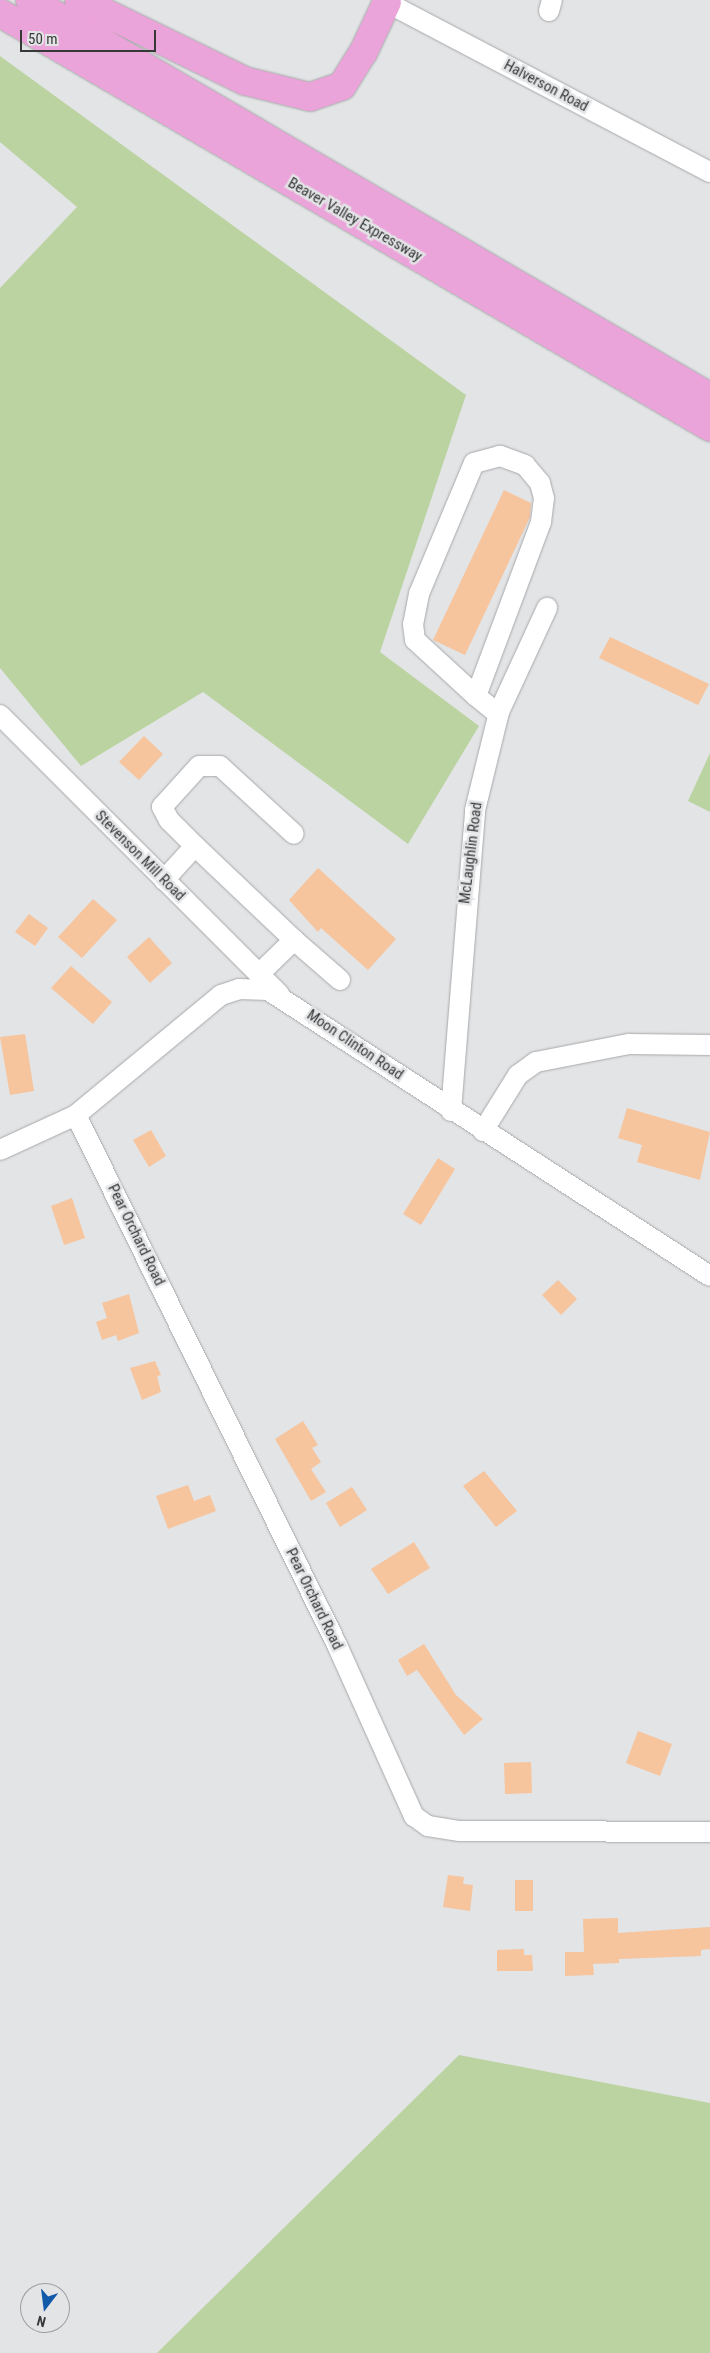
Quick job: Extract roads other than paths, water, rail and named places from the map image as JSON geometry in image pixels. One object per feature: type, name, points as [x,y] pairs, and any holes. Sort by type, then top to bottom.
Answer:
[{"type":"highway","name":"Beaver Valley Expressway","points":[[30,0],[710,397]]},
{"type":"highway","points":[[79,0],[245,81],[310,97],[342,86],[363,53],[385,1]]},
{"type":"highway","name":"Beaver Valley Expressway","points":[[0,13],[710,427]]},
{"type":"street","name":"Halverson Road","points":[[385,1],[710,172]]},
{"type":"street","points":[[476,696],[541,522],[544,498],[540,484],[525,465],[500,456],[474,463],[419,594],[413,624],[416,640],[476,696],[498,714]]},
{"type":"street","name":"McLaughlin Road","points":[[451,1111],[470,837],[498,714],[547,608]]},
{"type":"street","name":"Stevenson Mill Road","points":[[0,715],[281,995]]},
{"type":"street","points":[[294,834],[220,766],[198,766],[162,807],[169,820],[195,846],[294,940],[340,980]]},
{"type":"street","points":[[164,880],[195,846]]},
{"type":"street","points":[[259,974],[294,940]]},
{"type":"street","name":"Moon Clinton Road","points":[[0,1150],[76,1115],[221,995],[256,988],[281,995],[451,1111],[710,1276]]},
{"type":"street","points":[[483,1131],[518,1075],[536,1062],[629,1044],[710,1045]]},
{"type":"street","name":"Pear Orchard Road","points":[[76,1115],[328,1627],[414,1816],[428,1826],[460,1831],[710,1832]]}]
